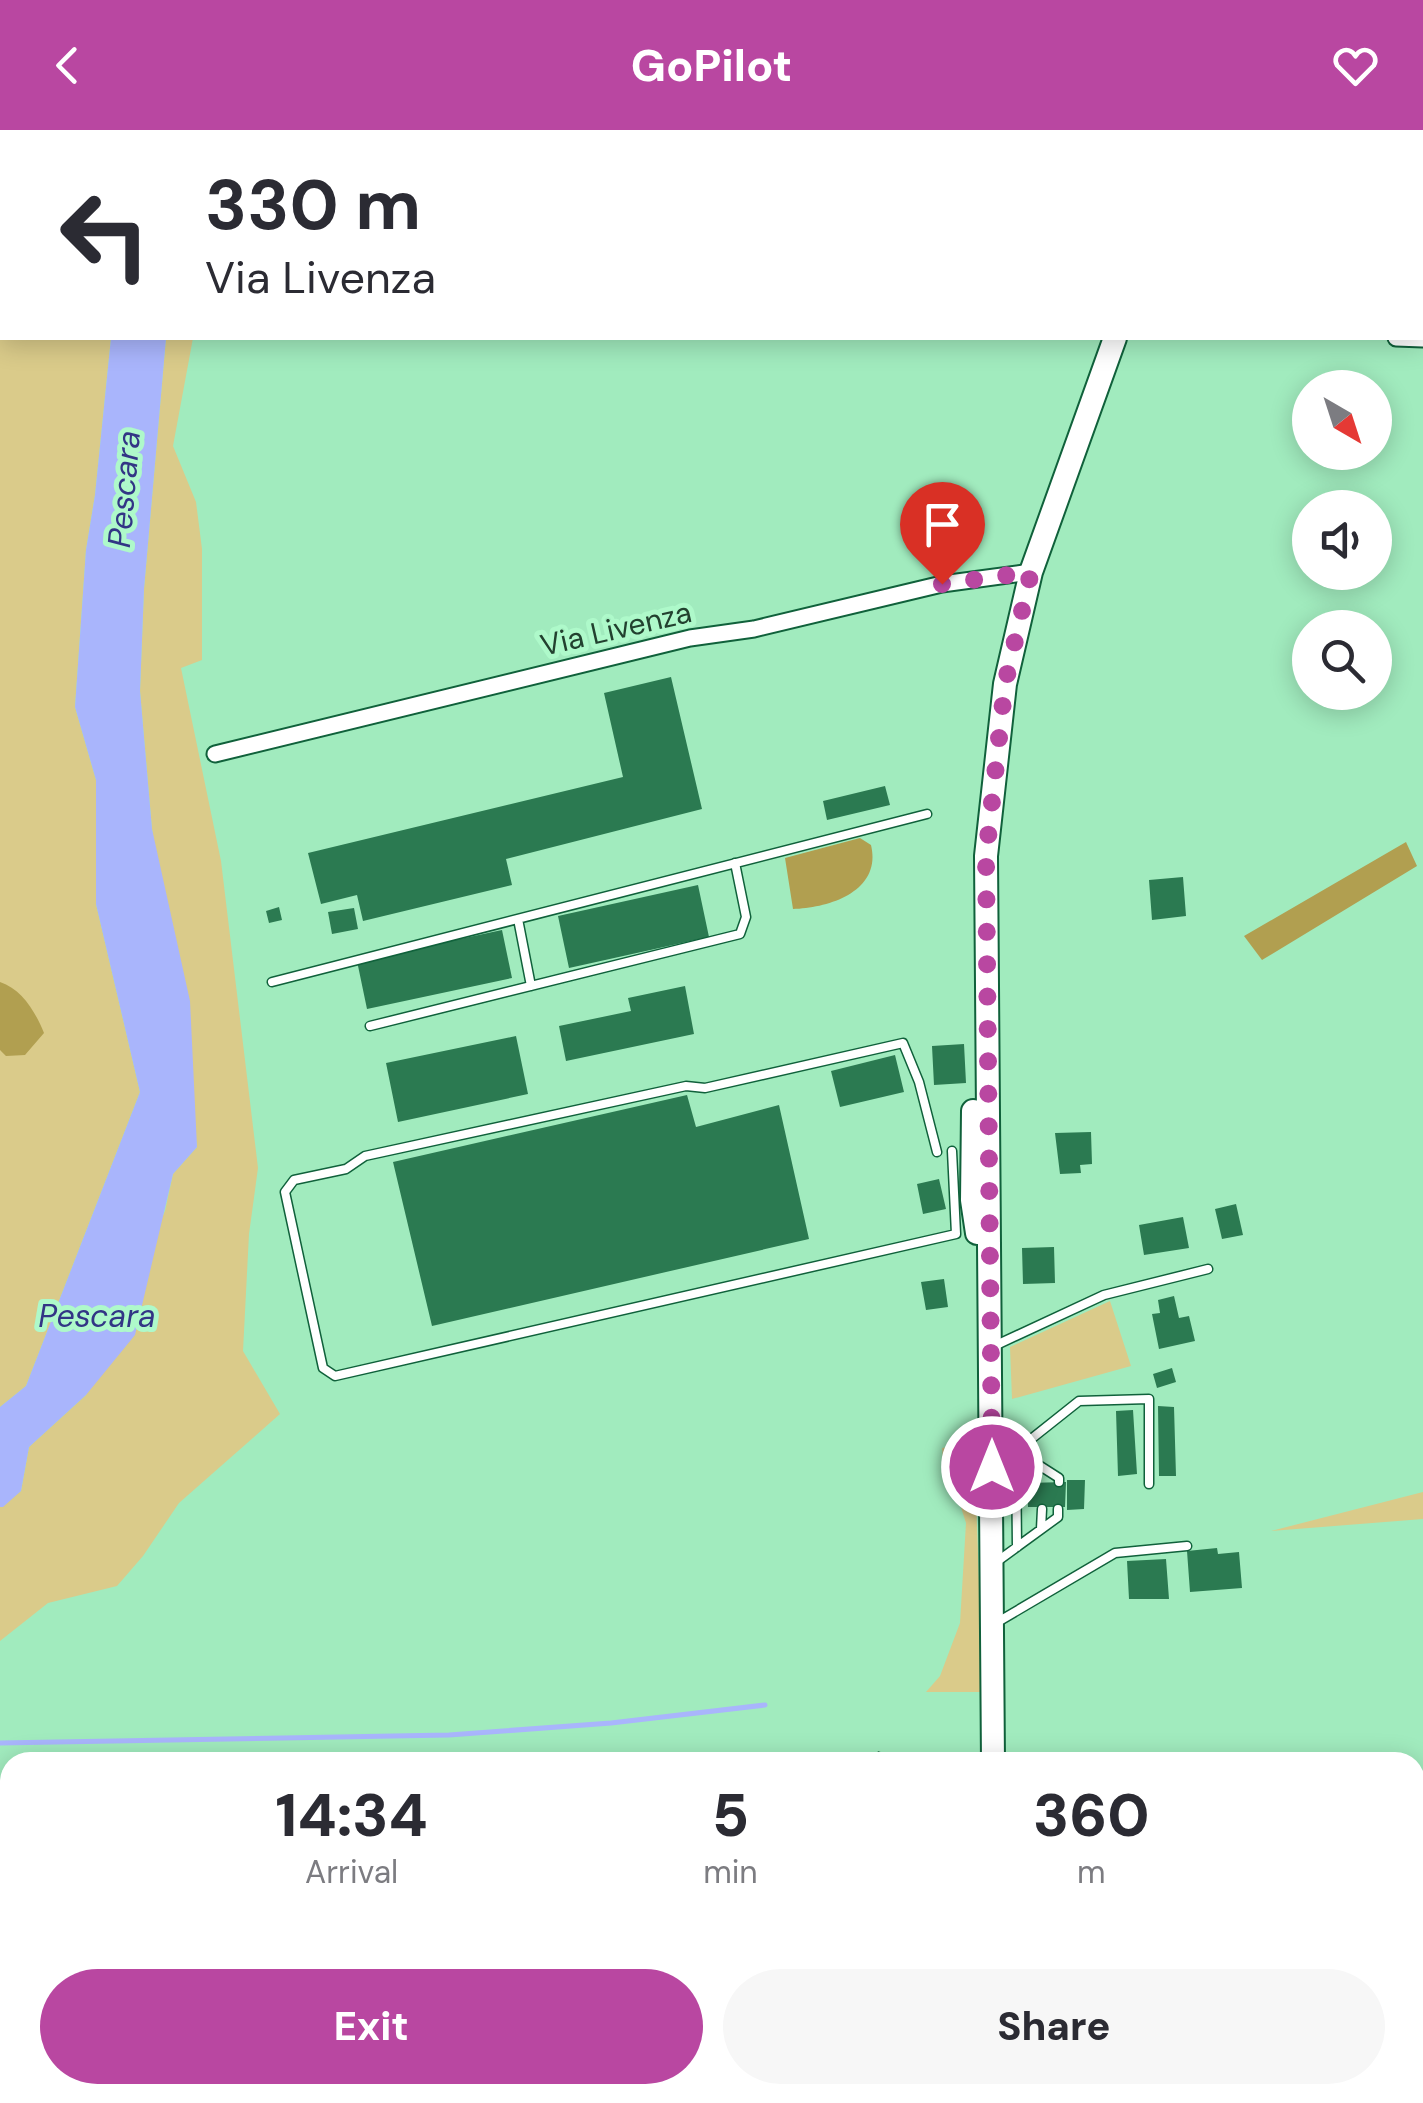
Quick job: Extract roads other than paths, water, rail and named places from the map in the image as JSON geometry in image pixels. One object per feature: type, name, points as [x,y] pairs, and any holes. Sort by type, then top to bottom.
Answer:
[{"type":"main road","points":[[991,1270],[966,1232],[973,1111],[988,1086],[986,856],[1005,684],[1031,572],[1114,340]]},
{"type":"main road","points":[[973,1149],[989,1208],[993,1752]]},
{"type":"street","name":"Via Livenza","points":[[215,754],[690,638],[754,629],[942,584],[1031,572]]},
{"type":"lane","points":[[272,982],[926,814]]},
{"type":"lane","points":[[370,1026],[740,934],[746,916],[735,863]]},
{"type":"lane","points":[[518,919],[532,986]]},
{"type":"lane","points":[[937,1152],[903,1043],[706,1088],[686,1086],[365,1156],[346,1168],[294,1180],[285,1192],[322,1368],[335,1376],[966,1232]]},
{"type":"lane","points":[[992,1348],[1104,1295],[1208,1269]]},
{"type":"lane","points":[[1016,1451],[1079,1401],[1149,1399],[1149,1484]]},
{"type":"lane","points":[[991,1434],[1059,1478],[1059,1482]]},
{"type":"lane","points":[[1016,1451],[1017,1547]]},
{"type":"lane","points":[[1041,1466],[1041,1480]]},
{"type":"lane","points":[[1041,1529],[1042,1509]]},
{"type":"lane","points":[[992,1565],[1058,1517],[1058,1509]]},
{"type":"lane","points":[[992,1626],[1115,1553],[1187,1546]]},
{"type":"water","name":"Pescara","points":[[111,340],[166,340],[144,589],[140,691],[152,829],[190,1001],[197,1147],[173,1174],[135,1335],[86,1395],[29,1447],[21,1491],[0,1507],[0,1407],[26,1386],[140,1092],[96,904],[96,780],[75,707],[86,550]]},
{"type":"waterway","points":[[0,1743],[449,1735],[611,1723],[765,1705]]}]
